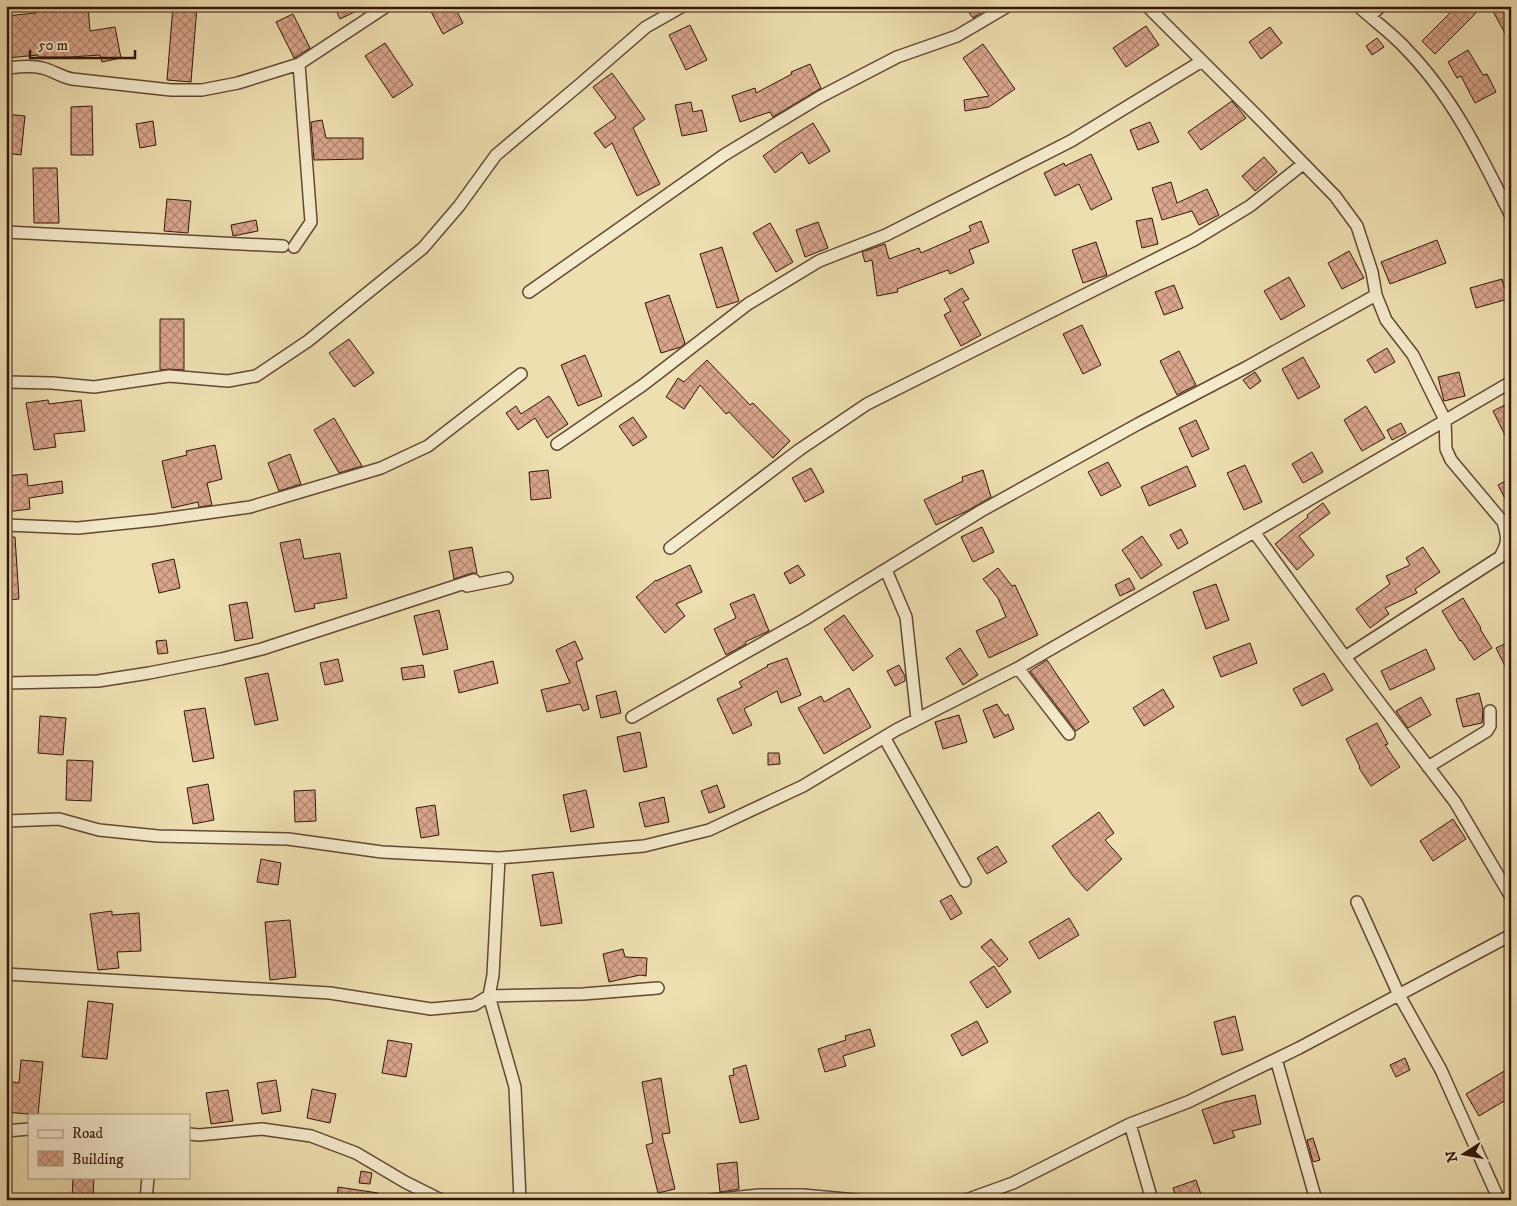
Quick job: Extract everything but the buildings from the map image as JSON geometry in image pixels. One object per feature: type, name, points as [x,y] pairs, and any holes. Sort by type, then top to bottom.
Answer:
[{"type":"street","points":[[6,68],[33,66],[44,68],[61,77],[72,79],[172,90],[202,90],[238,83],[300,64],[387,6]]},
{"type":"street","points":[[6,382],[94,386],[169,376],[228,380],[256,376],[308,341],[423,248],[459,206],[496,156],[646,27],[683,6]]},
{"type":"street","points":[[529,292],[724,155],[812,102],[897,57],[957,36],[1008,6]]},
{"type":"street","points":[[1146,6],[1335,196],[1357,226],[1372,272],[1376,295],[1386,320],[1413,354],[1445,420],[1446,448],[1451,460],[1504,522],[1507,535],[1506,546],[1500,556],[1345,657]]},
{"type":"street","points":[[1358,6],[1407,49],[1444,94],[1479,153],[1511,216]]},
{"type":"street","points":[[1370,16],[1381,6]]},
{"type":"street","points":[[557,444],[644,385],[748,304],[819,261],[886,235],[1071,141],[1202,61]]},
{"type":"street","points":[[6,232],[289,246],[311,222],[300,64]]},
{"type":"street","points":[[670,548],[798,450],[868,404],[1194,240],[1250,206],[1303,164]]},
{"type":"street","points":[[632,716],[805,619],[981,511],[1376,295]]},
{"type":"street","points":[[6,525],[78,528],[156,520],[250,507],[381,468],[428,446],[521,374]]},
{"type":"street","points":[[6,821],[59,819],[99,830],[158,836],[288,839],[382,852],[499,858],[644,846],[709,830],[803,786],[884,737],[1018,668],[1511,382]]},
{"type":"street","points":[[1254,532],[1454,802],[1511,896]]},
{"type":"street","points":[[886,570],[906,617],[917,719]]},
{"type":"street","points":[[444,590],[507,578]]},
{"type":"street","points":[[6,683],[98,681],[221,659],[262,649],[474,580]]},
{"type":"street","points":[[1018,668],[1069,734]]},
{"type":"street","points":[[1428,767],[1487,731],[1490,726],[1490,711]]},
{"type":"street","points":[[884,737],[965,881]]},
{"type":"street","points":[[499,858],[493,975],[488,996],[515,1087],[520,1200]]},
{"type":"street","points":[[1357,902],[1399,995],[1441,1070],[1499,1200]]},
{"type":"street","points":[[966,1200],[1013,1183],[1130,1124],[1188,1102],[1276,1059],[1511,935]]},
{"type":"street","points":[[6,974],[330,993],[431,1009],[474,1006],[488,996],[583,994],[658,988]]},
{"type":"street","points":[[1276,1059],[1316,1200]]},
{"type":"street","points":[[1130,1124],[1152,1200]]},
{"type":"street","points":[[6,1131],[28,1129]]},
{"type":"street","points":[[190,1134],[199,1135],[262,1129],[311,1136],[356,1153],[441,1200]]},
{"type":"street","points":[[146,1200],[148,1178]]},
{"type":"street","points":[[711,1200],[759,1195],[803,1195],[856,1200]]}]
